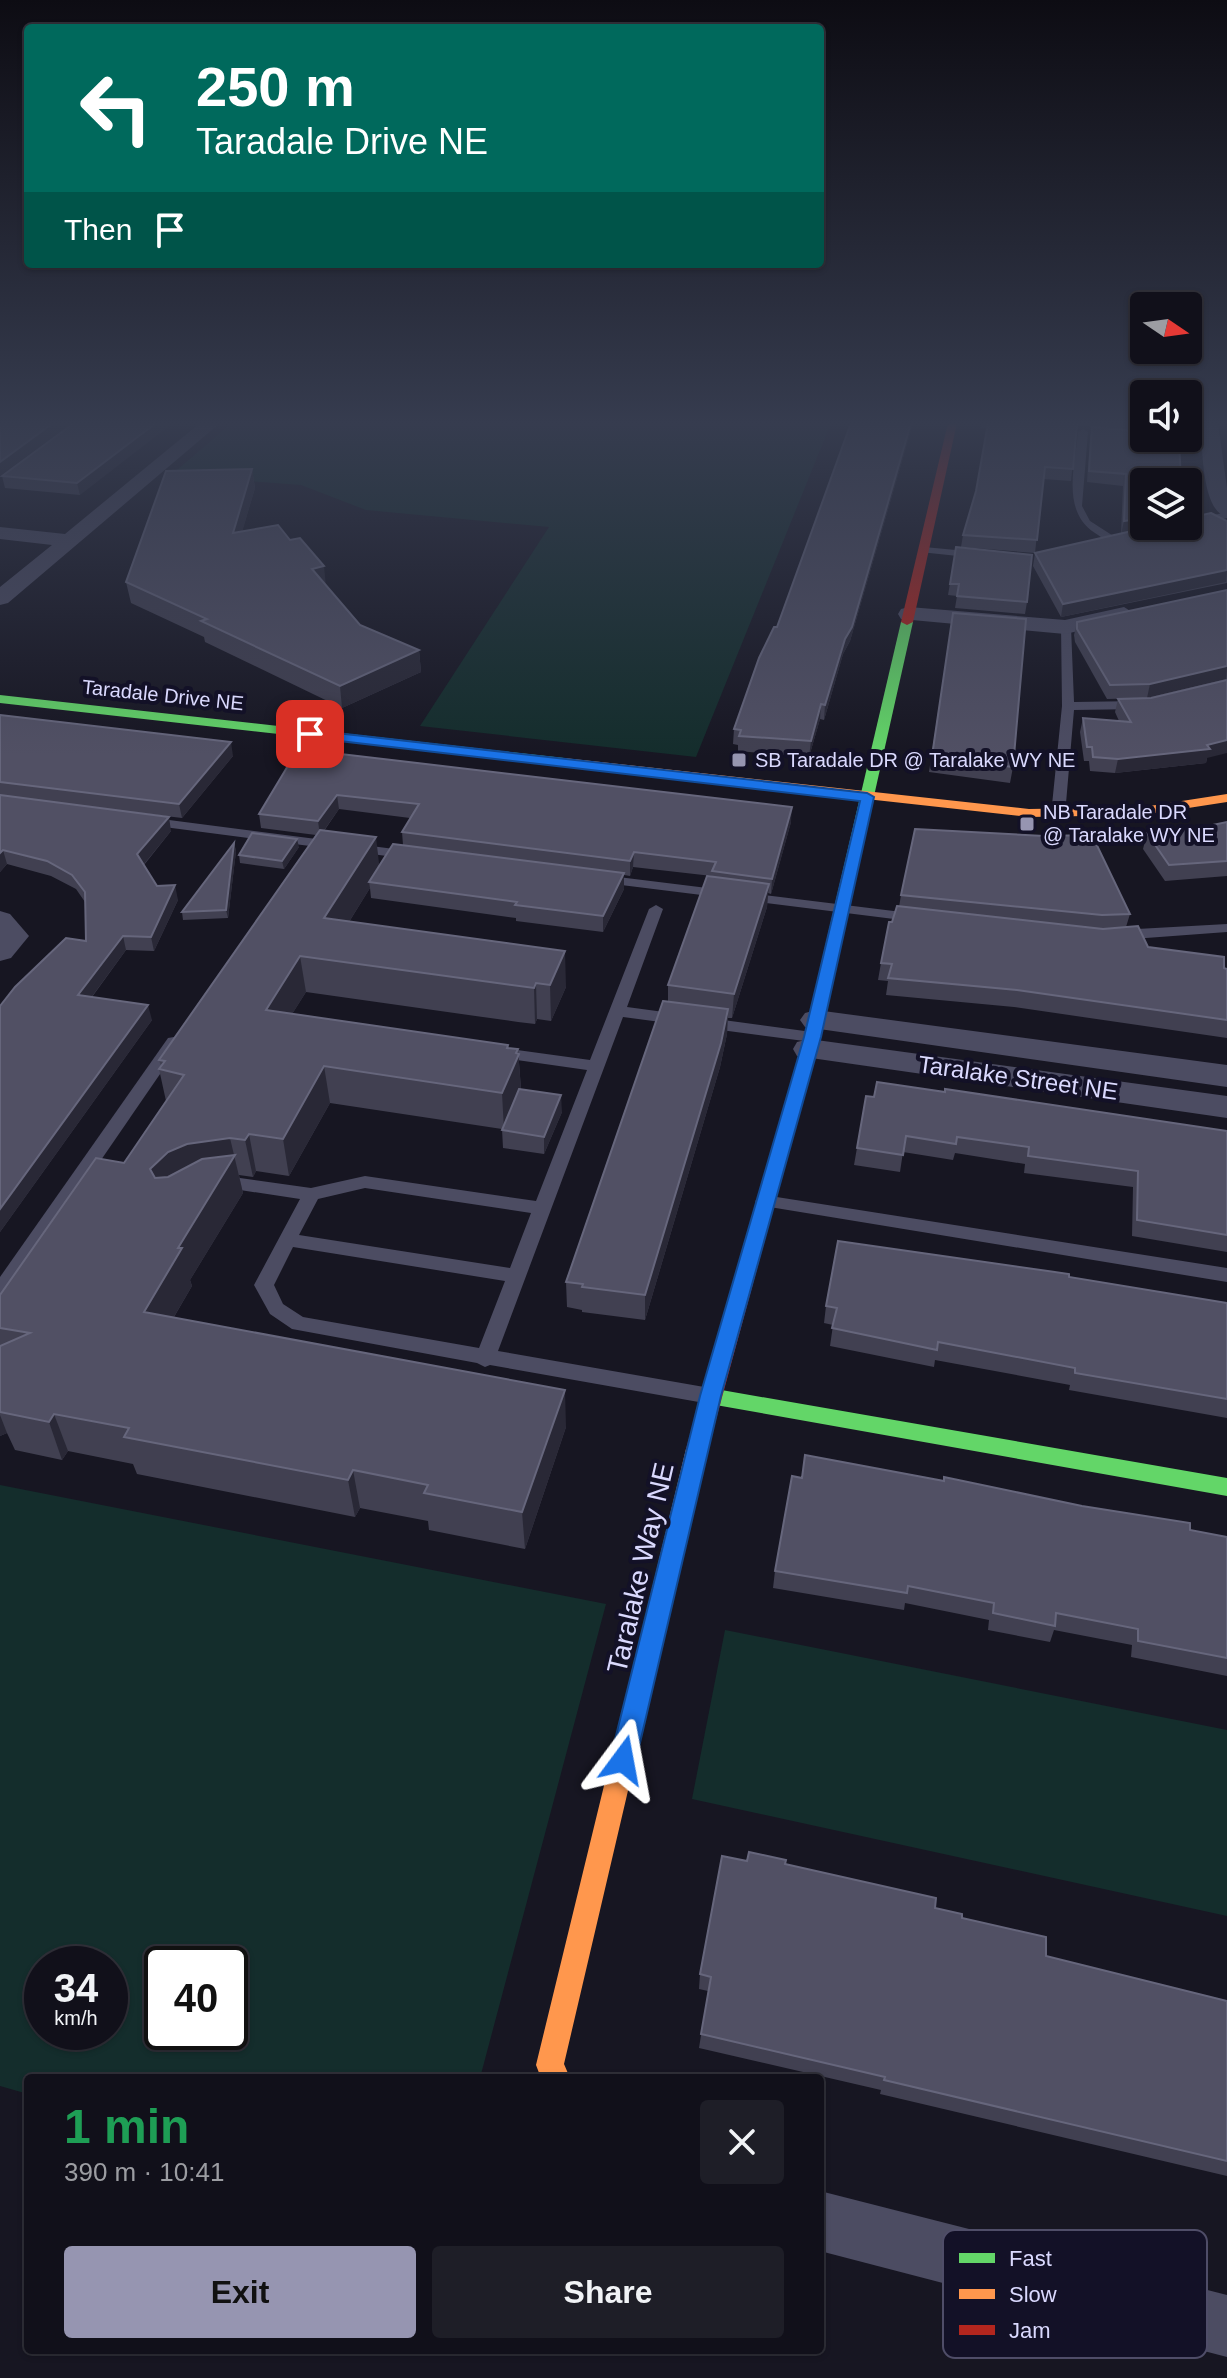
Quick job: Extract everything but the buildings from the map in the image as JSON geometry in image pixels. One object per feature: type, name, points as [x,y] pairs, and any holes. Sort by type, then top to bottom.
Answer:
[{"type":"street","points":[[9,534],[68,540]]},
{"type":"street","points":[[0,598],[75,534]]},
{"type":"street","name":"Taralake Way NE","points":[[554,2074],[550,2065],[710,1396],[813,1035],[928,534]]},
{"type":"street","points":[[909,614],[1065,627],[1139,611]]},
{"type":"street","name":"Taradale Drive NE","points":[[0,699],[867,797],[1058,815],[1132,812],[1227,798]]},
{"type":"street","points":[[0,920],[14,936],[0,952]]},
{"type":"street","name":"Taralake Street NE","points":[[813,1035],[1227,1076]]},
{"type":"street","name":"Taralake Street NE","points":[[813,1035],[1227,1107]]},
{"type":"street","points":[[710,1396],[1227,1487]]},
{"type":"street","points":[[824,2222],[943,2253]]},
{"type":"street","points":[[1207,2321],[1227,2326]]},
{"type":"lane","points":[[1103,534],[1114,541]]},
{"type":"lane","points":[[1100,544],[1127,538]]},
{"type":"lane","points":[[924,550],[985,555]]},
{"type":"lane","points":[[1058,815],[1068,706],[1065,627]]},
{"type":"lane","points":[[1068,706],[1147,705]]},
{"type":"lane","points":[[125,818],[308,849],[426,857]]},
{"type":"lane","points":[[580,877],[933,919]]},
{"type":"lane","points":[[485,1359],[656,909]]},
{"type":"lane","points":[[1099,937],[1227,928]]},
{"type":"lane","points":[[617,1011],[813,1035]]},
{"type":"lane","points":[[0,1292],[188,1023]]},
{"type":"lane","points":[[475,1049],[597,1066]]},
{"type":"lane","points":[[196,1191],[208,1186],[240,1184],[311,1194],[365,1182],[543,1208]]},
{"type":"lane","points":[[311,1194],[264,1285],[268,1301],[280,1314],[310,1326],[710,1396]]},
{"type":"lane","points":[[764,1201],[1227,1275]]},
{"type":"lane","points":[[288,1240],[517,1276]]},
{"type":"green space","points":[[544,534],[786,534],[696,757],[420,726]]},
{"type":"green space","points":[[0,1485],[606,1604],[481,2074],[24,2074],[24,2093],[0,2086]]},
{"type":"green space","points":[[725,1630],[1227,1730],[1227,1916],[692,1799]]},
{"type":"traffic: fast","points":[[812,1037],[907,622]]},
{"type":"traffic: fast","points":[[0,699],[564,762]]},
{"type":"traffic: fast","points":[[710,1396],[1227,1487]]},
{"type":"traffic: slow","points":[[564,762],[1029,813],[1143,811],[1227,798]]},
{"type":"traffic: slow","points":[[554,2074],[550,2065],[697,1449]]},
{"type":"traffic: jam","points":[[907,622],[927,534]]},
{"type":"traffic: jam","points":[[697,1449],[812,1037]]},
{"type":"place","name":"SB Taradale DR @ Taralake WY NE","points":[[739,760]]},
{"type":"place","name":"NB Taradale DR @ Taralake WY NE","points":[[1027,824]]},
{"type":"route","points":[[310,734],[867,797],[812,1037],[710,1396],[623,1760]]}]
